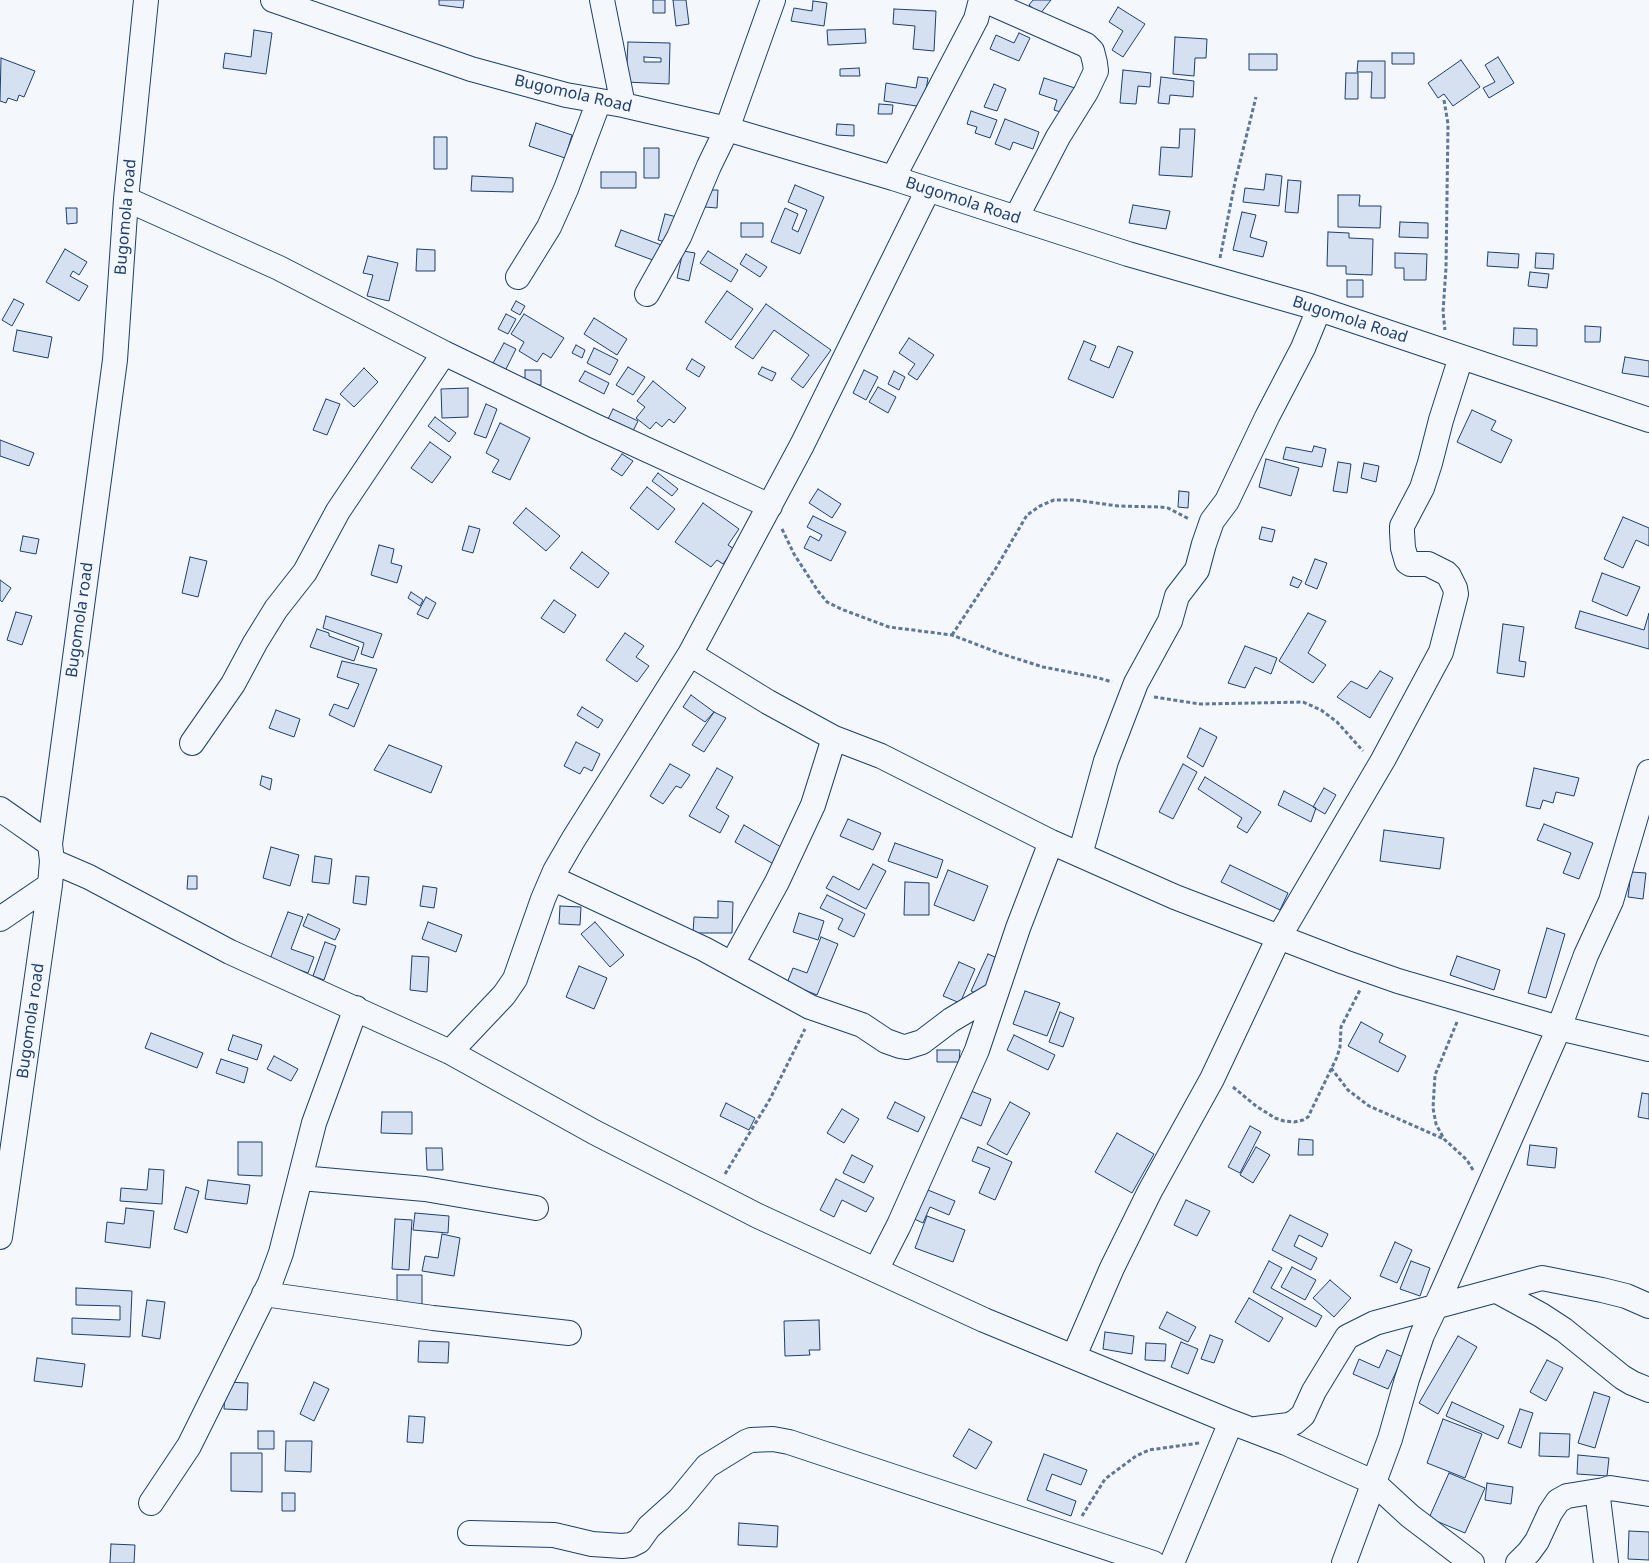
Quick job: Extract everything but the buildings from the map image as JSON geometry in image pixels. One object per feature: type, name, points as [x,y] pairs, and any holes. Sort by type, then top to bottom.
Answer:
[{"type":"street","name":"Bugomola road","points":[[0,1237],[50,885],[51,852],[115,360],[126,199],[146,0]]},
{"type":"street","name":"Bugomola Road","points":[[273,0],[471,69],[566,95],[623,105],[727,129],[893,178],[1128,254],[1319,309],[1649,420]]},
{"type":"street","points":[[602,0],[623,105]]},
{"type":"street","points":[[648,294],[678,237],[708,166],[727,129],[773,0]]},
{"type":"street","points":[[893,178],[976,19],[982,0],[1086,45],[1092,52],[1095,63],[1096,71],[1086,92],[1058,137],[1016,218]]},
{"type":"street","points":[[518,277],[549,227],[566,189],[599,101]]},
{"type":"street","points":[[450,1052],[511,986],[521,964],[543,898],[552,878],[573,840],[690,654],[770,506],[928,190]]},
{"type":"street","name":"Bugomola Road","points":[[126,199],[279,268],[444,352],[604,430],[770,506]]},
{"type":"street","points":[[1080,855],[1106,761],[1134,691],[1170,621],[1177,596],[1197,570],[1212,523],[1227,501],[1267,417],[1303,348],[1319,309]]},
{"type":"street","points":[[192,743],[233,684],[276,609],[305,572],[338,511],[444,352]]},
{"type":"street","points":[[1074,1356],[1112,1268],[1150,1191],[1216,1072],[1279,937],[1378,769],[1441,652],[1456,594],[1451,580],[1446,573],[1428,564],[1410,564],[1408,562],[1402,539],[1402,526],[1422,488],[1430,463],[1454,355]]},
{"type":"street","points":[[690,654],[768,702],[834,738],[895,763],[1051,842],[1175,897],[1370,971],[1559,1028],[1649,1049]]},
{"type":"street","points":[[732,964],[777,882],[813,805],[834,738]]},
{"type":"street","points":[[1344,1563],[1390,1439],[1416,1352],[1559,1028],[1586,955],[1611,901],[1649,772]]},
{"type":"street","points":[[0,809],[51,852],[89,878],[230,952],[450,1052],[594,1132],[758,1216],[984,1320],[1074,1356],[1235,1431],[1286,1443],[1373,1482],[1410,1516],[1472,1563]]},
{"type":"street","points":[[876,1270],[899,1225],[977,1050],[1018,928],[1051,842]]},
{"type":"street","points":[[552,878],[704,949],[815,1008],[862,1024],[886,1041],[906,1047],[922,1042],[951,1020],[995,994]]},
{"type":"street","points":[[0,919],[50,885]]},
{"type":"street","points":[[151,1503],[189,1446],[264,1294],[281,1253],[314,1123],[356,1008]]},
{"type":"street","points":[[301,1178],[370,1183],[536,1208]]},
{"type":"street","points":[[1235,1431],[1289,1425],[1299,1419],[1348,1337],[1375,1323],[1534,1279],[1548,1279],[1602,1290],[1626,1296],[1649,1306]]},
{"type":"street","points":[[1497,1290],[1564,1330],[1632,1384],[1649,1390]]},
{"type":"street","points":[[264,1294],[433,1318],[569,1333]]},
{"type":"street","points":[[1172,1563],[1235,1431]]},
{"type":"street","points":[[470,1533],[554,1535],[592,1544],[622,1546],[630,1544],[639,1541],[649,1527],[679,1500],[708,1466],[746,1442],[760,1439],[789,1442],[1153,1563]]},
{"type":"street","points":[[1518,1563],[1537,1541],[1550,1513],[1558,1501],[1567,1496],[1610,1488],[1649,1494]]},
{"type":"street","points":[[1604,1490],[1598,1498],[1606,1563]]},
{"type":"path","points":[[1216,278],[1234,182],[1256,97]]},
{"type":"path","points":[[1444,100],[1448,124],[1446,268],[1443,312],[1454,355]]},
{"type":"path","points":[[952,635],[996,568],[1027,515],[1040,506],[1054,500],[1075,500],[1118,506],[1160,507],[1168,508],[1195,521],[1212,523]]},
{"type":"path","points":[[770,506],[794,554],[818,591],[827,602],[841,609],[889,627],[952,635],[1043,667],[1099,678],[1134,691],[1173,701],[1200,704],[1303,702],[1321,710],[1337,722],[1378,769]]},
{"type":"path","points":[[1216,1072],[1256,1106],[1276,1118],[1294,1122],[1308,1117],[1340,1047],[1342,1027],[1370,971]]},
{"type":"path","points":[[1444,1139],[1436,1124],[1433,1108],[1435,1075],[1465,1000]]},
{"type":"path","points":[[714,1193],[770,1099],[815,1008]]},
{"type":"path","points":[[1330,1068],[1348,1090],[1369,1106],[1444,1139],[1467,1160],[1478,1176],[1485,1194]]},
{"type":"path","points":[[1071,1536],[1105,1479],[1136,1456],[1149,1450],[1235,1431]]}]
